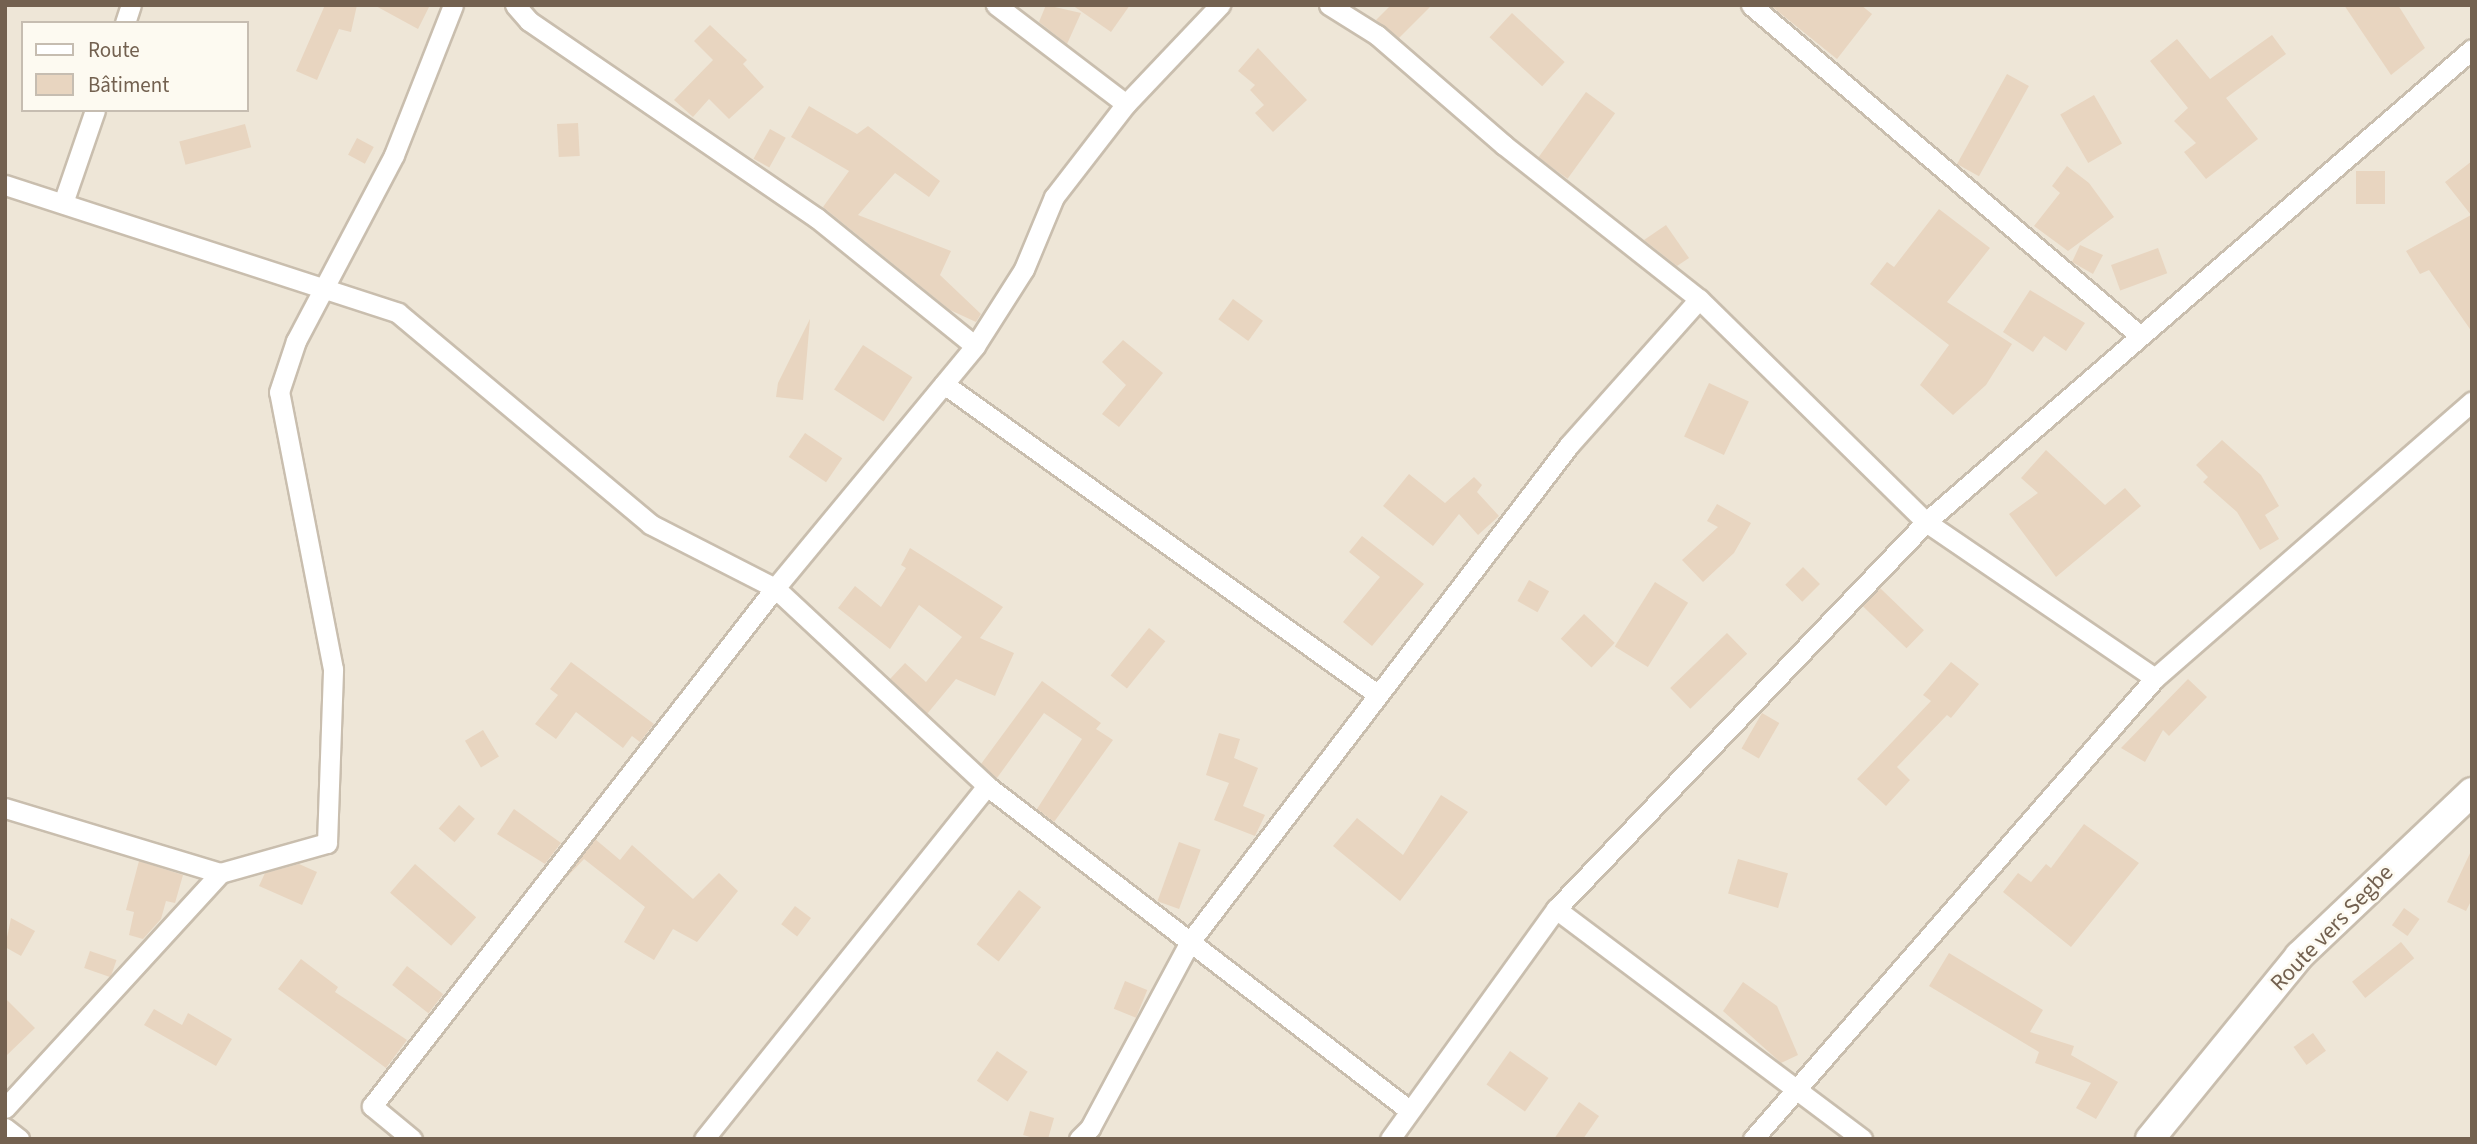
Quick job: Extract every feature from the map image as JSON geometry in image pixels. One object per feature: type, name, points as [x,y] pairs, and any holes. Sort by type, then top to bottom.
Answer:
[{"type":"main road","name":"Route vers Segbe","points":[[2150,1139],[2299,956],[2472,792]]},
{"type":"street","points":[[5,1108],[220,873],[327,843],[333,669],[279,392],[296,341],[394,156],[453,5]]},
{"type":"street","points":[[515,5],[529,21],[817,218],[975,346]]},
{"type":"street","points":[[996,5],[1126,104]]},
{"type":"street","points":[[412,1139],[372,1107],[775,589],[975,346],[1024,269],[1054,197],[1126,104],[1220,5]]},
{"type":"street","points":[[1329,5],[1377,35],[1504,145],[1699,299],[1926,522],[2154,677]]},
{"type":"street","points":[[1751,5],[2138,334]]},
{"type":"street","points":[[1390,1139],[1556,909],[1926,522],[2138,334],[2472,49]]},
{"type":"street","points":[[63,203],[94,112]]},
{"type":"street","points":[[5,185],[326,287],[398,313],[650,524],[775,589],[986,786],[1409,1111]]},
{"type":"street","points":[[1079,1139],[1189,943],[1569,445],[1699,299]]},
{"type":"street","points":[[944,384],[1377,694]]},
{"type":"street","points":[[1753,1139],[1795,1086],[2154,677],[2472,401]]},
{"type":"street","points":[[704,1139],[986,786]]},
{"type":"street","points":[[5,808],[220,873]]},
{"type":"street","points":[[1556,909],[1795,1086],[1862,1139]]},
{"type":"street","points":[[5,1128],[19,1139]]},
{"type":"shaded area","points":[[5,5],[2472,5],[2472,1139],[5,1139]]},
{"type":"building","points":[[325,5],[357,5],[351,32],[339,29],[317,80],[296,71]]},
{"type":"building","points":[[374,5],[430,5],[418,29]]},
{"type":"building","points":[[1046,5],[1081,13],[1067,44],[1039,22]]},
{"type":"building","points":[[1072,5],[1130,5],[1111,32]]},
{"type":"building","points":[[1391,5],[1432,5],[1399,38],[1376,20]]},
{"type":"building","points":[[1770,5],[1861,5],[1872,14],[1837,59]]},
{"type":"building","points":[[2344,5],[2398,5],[2425,48],[2391,75]]},
{"type":"building","points":[[1512,13],[1565,62],[1542,86],[1489,37]]},
{"type":"building","points":[[710,25],[747,60],[743,64],[764,87],[729,119],[709,99],[693,117],[674,100],[713,60],[694,41]]},
{"type":"building","points":[[2272,35],[2286,54],[2226,98],[2258,139],[2206,179],[2184,152],[2196,143],[2174,121],[2188,108],[2150,61],[2177,39],[2210,79]]},
{"type":"building","points":[[1258,48],[1307,100],[1273,132],[1255,113],[1264,105],[1250,90],[1255,85],[1238,71]]},
{"type":"building","points":[[2007,74],[2029,86],[1979,176],[1957,164]]},
{"type":"building","points":[[1586,92],[1615,113],[1568,179],[1538,158]]},
{"type":"building","points":[[2094,95],[2122,143],[2088,163],[2060,114]]},
{"type":"building","points":[[809,106],[857,134],[868,126],[940,181],[929,197],[895,173],[858,215],[951,251],[940,275],[981,314],[976,322],[950,310],[823,207],[849,171],[791,137]]},
{"type":"building","points":[[578,123],[580,156],[559,157],[557,124]]},
{"type":"building","points":[[245,124],[251,147],[186,165],[179,142]]},
{"type":"building","points":[[770,129],[786,138],[769,167],[754,159]]},
{"type":"building","points":[[357,138],[374,147],[365,164],[348,155]]},
{"type":"building","points":[[2472,161],[2472,332],[2429,270],[2420,274],[2406,251],[2471,215],[2445,182]]},
{"type":"building","points":[[2067,166],[2089,183],[2114,217],[2068,251],[2034,226],[2060,193],[2052,186]]},
{"type":"building","points":[[2356,171],[2385,171],[2385,204],[2356,204]]},
{"type":"building","points":[[1939,209],[1990,248],[1947,302],[2012,344],[1986,385],[1953,415],[1920,385],[1949,345],[1870,284],[1887,262],[1894,267]]},
{"type":"building","points":[[1666,225],[1689,258],[1677,266],[1644,240]]},
{"type":"building","points":[[2080,245],[2103,255],[2093,274],[2072,262]]},
{"type":"building","points":[[2158,248],[2167,273],[2120,290],[2111,265]]},
{"type":"building","points":[[2030,290],[2085,323],[2066,351],[2044,336],[2033,352],[2003,332]]},
{"type":"building","points":[[1233,299],[1263,321],[1248,341],[1218,319]]},
{"type":"building","points":[[810,319],[803,400],[776,397],[778,383]]},
{"type":"building","points":[[1123,340],[1163,373],[1119,427],[1102,414],[1126,385],[1102,362]]},
{"type":"building","points":[[863,345],[912,377],[884,422],[834,389]]},
{"type":"building","points":[[1709,383],[1749,402],[1724,455],[1684,436]]},
{"type":"building","points":[[805,433],[842,458],[826,482],[789,457]]},
{"type":"building","points":[[2222,440],[2261,475],[2279,506],[2265,515],[2279,539],[2260,550],[2237,512],[2203,482],[2208,477],[2196,465]]},
{"type":"building","points":[[2046,450],[2105,505],[2125,488],[2141,506],[2056,577],[2009,514],[2038,493],[2021,478]]},
{"type":"building","points":[[1409,474],[1445,503],[1474,477],[1482,485],[1477,492],[1499,516],[1478,535],[1459,514],[1433,546],[1383,506]]},
{"type":"building","points":[[1717,504],[1751,523],[1734,553],[1703,582],[1682,560],[1718,527],[1707,521]]},
{"type":"building","points":[[1362,536],[1424,584],[1372,646],[1343,622],[1380,577],[1349,552]]},
{"type":"building","points":[[910,548],[1003,607],[980,638],[1014,653],[995,696],[956,679],[927,714],[890,679],[905,663],[926,682],[962,637],[919,605],[890,649],[838,608],[855,586],[881,607],[906,568],[901,565]]},
{"type":"building","points":[[1803,567],[1820,584],[1802,602],[1785,585]]},
{"type":"building","points":[[1529,580],[1549,591],[1537,612],[1517,601]]},
{"type":"building","points":[[1655,582],[1688,603],[1648,667],[1615,646]]},
{"type":"building","points":[[1880,588],[1924,630],[1907,648],[1863,606]]},
{"type":"building","points":[[1584,614],[1615,643],[1592,668],[1561,639]]},
{"type":"building","points":[[1149,628],[1165,641],[1127,689],[1111,675]]},
{"type":"building","points":[[1727,633],[1747,654],[1690,709],[1670,688]]},
{"type":"building","points":[[571,662],[654,724],[640,742],[632,736],[623,748],[576,712],[556,739],[535,724],[558,695],[550,689]]},
{"type":"building","points":[[1951,662],[1979,684],[1951,718],[1947,715],[1897,767],[1910,780],[1886,806],[1857,779],[1931,701],[1923,695]]},
{"type":"building","points":[[2188,679],[2207,697],[2169,736],[2163,730],[2145,762],[2121,748]]},
{"type":"building","points":[[1042,681],[1101,723],[1096,729],[1113,740],[1054,822],[1037,809],[1082,739],[1044,713],[997,778],[981,764]]},
{"type":"building","points":[[1762,713],[1779,723],[1759,759],[1742,749]]},
{"type":"building","points":[[483,730],[499,757],[481,767],[465,741]]},
{"type":"building","points":[[1219,733],[1240,739],[1234,758],[1258,768],[1243,806],[1265,815],[1255,836],[1214,820],[1229,783],[1206,775]]},
{"type":"building","points":[[1441,795],[1468,812],[1400,901],[1333,846],[1357,818],[1403,855]]},
{"type":"building","points":[[459,805],[475,819],[455,842],[439,828]]},
{"type":"building","points":[[514,809],[561,843],[545,864],[497,834]]},
{"type":"building","points":[[2084,824],[2139,863],[2071,947],[2003,892],[2018,873],[2031,882],[2046,864],[2051,868]]},
{"type":"building","points":[[595,839],[620,860],[632,845],[693,899],[719,873],[738,891],[697,942],[673,929],[654,960],[624,942],[645,907],[584,859],[564,880]]},
{"type":"building","points":[[1179,842],[1201,850],[1179,909],[1157,901]]},
{"type":"building","points":[[2472,849],[2472,899],[2466,911],[2447,902]]},
{"type":"building","points":[[1738,859],[1788,873],[1778,908],[1728,894]]},
{"type":"building","points":[[139,861],[183,875],[175,903],[166,901],[161,919],[143,939],[129,935],[134,912],[126,910]]},
{"type":"building","points":[[299,864],[317,872],[302,905],[259,886],[265,873]]},
{"type":"building","points":[[415,864],[476,917],[451,946],[390,893]]},
{"type":"building","points":[[1019,890],[1041,907],[999,962],[977,944]]},
{"type":"building","points":[[795,906],[811,918],[797,936],[781,924]]},
{"type":"building","points":[[2404,908],[2420,919],[2408,936],[2392,925]]},
{"type":"building","points":[[11,918],[35,931],[21,956],[5,947]]},
{"type":"building","points":[[2401,942],[2414,958],[2365,998],[2352,982]]},
{"type":"building","points":[[90,951],[116,960],[111,977],[84,968]]},
{"type":"building","points":[[1949,953],[2043,1010],[2030,1032],[2074,1046],[2071,1055],[2118,1082],[2096,1119],[2076,1108],[2091,1083],[2035,1063],[2039,1052],[1929,986]]},
{"type":"building","points":[[301,959],[338,987],[335,992],[407,1040],[386,1068],[278,989]]},
{"type":"building","points":[[407,966],[443,994],[428,1013],[392,985]]},
{"type":"building","points":[[1125,981],[1147,990],[1136,1018],[1114,1009]]},
{"type":"building","points":[[1743,982],[1777,1006],[1798,1055],[1781,1063],[1723,1011]]},
{"type":"building","points":[[5,998],[35,1028],[5,1057]]},
{"type":"building","points":[[154,1009],[182,1025],[188,1013],[232,1039],[216,1066],[144,1025]]},
{"type":"building","points":[[2313,1033],[2326,1051],[2307,1065],[2294,1047]]},
{"type":"building","points":[[997,1051],[1028,1072],[1008,1102],[977,1081]]},
{"type":"building","points":[[1510,1051],[1549,1078],[1525,1112],[1486,1085]]},
{"type":"building","points":[[1579,1102],[1599,1116],[1583,1139],[1554,1139]]},
{"type":"building","points":[[1030,1111],[1054,1118],[1048,1139],[1023,1135]]}]
